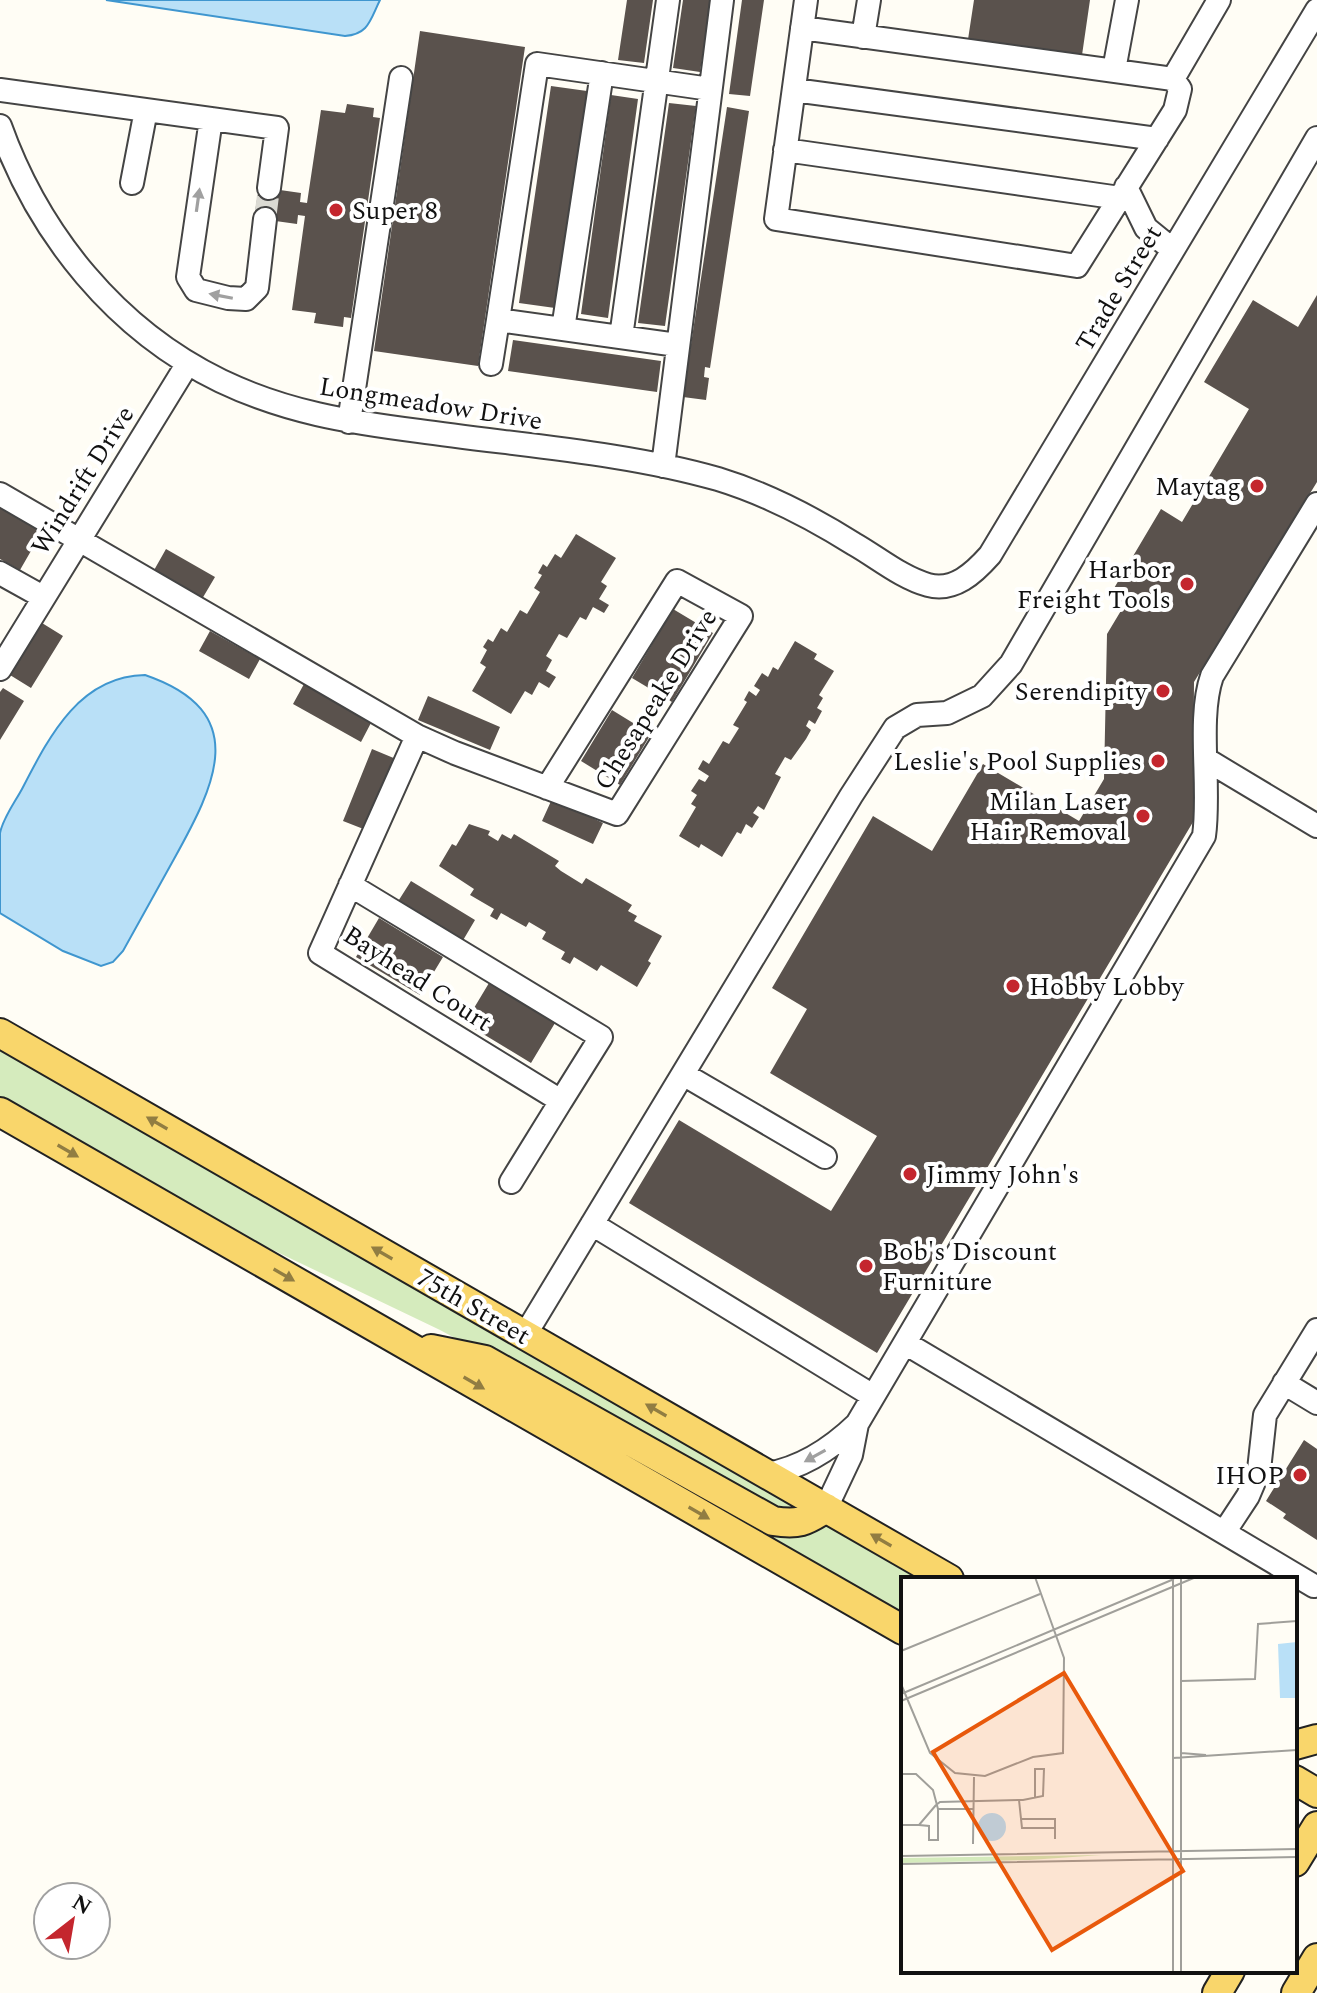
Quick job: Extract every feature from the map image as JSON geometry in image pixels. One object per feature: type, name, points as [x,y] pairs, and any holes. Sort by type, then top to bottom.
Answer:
[{"type":"main road","name":"75th Street","points":[[0,1033],[946,1577]]},
{"type":"main road","points":[[0,1112],[901,1629]]},
{"type":"main road","points":[[407,1344],[485,1360],[773,1521],[793,1524],[809,1519],[826,1508]]},
{"type":"main road","points":[[1297,1744],[1317,1739]]},
{"type":"main road","points":[[1297,1781],[1317,1793]]},
{"type":"main road","points":[[1302,1859],[1317,1826]]},
{"type":"main road","points":[[1296,1993],[1317,1958]]},
{"type":"main road","points":[[1217,1993],[1229,1973]]},
{"type":"main road","points":[[1296,1993],[1317,1980]]},
{"type":"street","points":[[621,337],[668,0]]},
{"type":"street","points":[[663,466],[722,0]]},
{"type":"street","points":[[802,28],[1173,79],[1180,89],[1175,110],[1077,266],[776,219],[785,150],[794,90],[802,28],[806,0]]},
{"type":"street","points":[[863,37],[869,0]]},
{"type":"street","points":[[1114,70],[1127,0]]},
{"type":"street","points":[[1173,79],[1219,0]]},
{"type":"street","name":"Trade Street","points":[[956,585],[977,570],[990,555],[1317,10]]},
{"type":"street","points":[[491,364],[537,64],[710,89]]},
{"type":"street","points":[[563,329],[602,73]]},
{"type":"street","points":[[349,422],[401,78]]},
{"type":"street","points":[[0,90],[277,128],[269,188]]},
{"type":"street","points":[[794,90],[1157,139]]},
{"type":"street","points":[[132,183],[146,110]]},
{"type":"street","points":[[211,119],[188,277],[196,290],[246,299],[257,288],[265,219]]},
{"type":"street","name":"Longmeadow Drive","points":[[0,126],[29,193],[65,251],[110,302],[148,335],[221,381],[280,406],[349,422],[663,466],[720,480],[809,516],[907,575],[930,585],[956,585]]},
{"type":"street","points":[[525,1335],[895,728],[917,715],[947,713],[982,696],[1011,664],[1317,138]]},
{"type":"street","points":[[785,150],[1123,192]]},
{"type":"street","points":[[1123,192],[1146,228],[1173,250]]},
{"type":"street","points":[[498,320],[677,345]]},
{"type":"street","name":"Windrift Drive","points":[[0,669],[188,363]]},
{"type":"street","name":"Chesapeake Drive","points":[[0,494],[417,736],[455,753],[547,788],[617,814],[741,616],[677,581],[547,788]]},
{"type":"street","points":[[767,1474],[788,1471],[811,1459],[837,1444],[857,1424],[1204,836],[1208,807],[1206,694],[1212,676],[1317,504]]},
{"type":"street","points":[[0,573],[43,597]]},
{"type":"street","name":"Bayhead Court","points":[[417,736],[320,953],[561,1101]]},
{"type":"street","points":[[1207,760],[1317,826]]},
{"type":"street","points":[[350,885],[601,1037],[511,1182]]},
{"type":"street","points":[[683,1074],[825,1157]]},
{"type":"street","points":[[592,1224],[873,1396]]},
{"type":"street","points":[[1225,1531],[1248,1496],[1259,1470],[1265,1415],[1317,1330]]},
{"type":"street","points":[[905,1343],[1314,1586]]},
{"type":"street","points":[[1284,1383],[1317,1403]]},
{"type":"street","points":[[826,1508],[851,1455],[857,1424]]},
{"type":"green space","points":[[0,1048],[787,1499],[791,1505],[789,1510],[782,1513],[440,1330],[227,1228],[0,1097]]},
{"type":"green space","points":[[727,1511],[824,1522],[918,1577],[901,1577],[901,1612]]},
{"type":"water","points":[[106,0],[380,0],[364,29],[345,36]]},
{"type":"water","points":[[145,675],[179,690],[201,709],[212,730],[215,753],[211,778],[189,831],[123,951],[113,962],[101,966],[63,951],[0,913],[0,833],[6,816],[43,749],[69,713],[102,686],[122,678]]},
{"type":"building","points":[[627,0],[653,0],[644,63],[618,60]]},
{"type":"building","points":[[683,0],[711,0],[700,72],[673,68]]},
{"type":"building","points":[[742,0],[764,0],[750,96],[729,94]]},
{"type":"building","points":[[974,0],[1090,0],[1081,62],[967,46]]},
{"type":"building","points":[[420,31],[525,47],[478,366],[374,351]]},
{"type":"building","points":[[551,86],[587,91],[555,308],[519,303]]},
{"type":"building","points":[[611,95],[638,99],[608,318],[581,314]]},
{"type":"building","points":[[669,103],[696,106],[665,326],[638,323]]},
{"type":"building","name":"Super 8","points":[[347,104],[374,108],[373,117],[380,118],[351,318],[344,317],[343,327],[314,323],[316,313],[292,310],[305,216],[298,215],[297,224],[254,218],[259,187],[301,193],[300,202],[307,203],[321,110],[345,113]]},
{"type":"building","points":[[727,107],[749,111],[710,368],[705,367],[704,377],[709,378],[706,400],[683,397]]},
{"type":"building","points":[[1317,295],[1317,482],[1194,682],[1193,822],[877,1353],[629,1203],[679,1120],[831,1211],[877,1136],[770,1073],[807,1009],[772,988],[873,816],[932,851],[983,764],[1079,821],[1104,779],[1107,634],[1125,604],[1110,595],[1161,509],[1182,522],[1249,409],[1204,382],[1253,300],[1298,327]]},
{"type":"building","points":[[513,340],[661,361],[657,392],[508,371]]},
{"type":"building","points":[[0,505],[43,530],[20,570],[0,559]]},
{"type":"building","points":[[576,534],[616,558],[601,582],[607,586],[599,599],[609,605],[604,613],[593,607],[586,620],[580,617],[567,638],[559,634],[546,656],[552,660],[546,671],[556,677],[549,688],[539,682],[532,695],[525,691],[511,714],[472,691],[486,667],[480,663],[487,650],[483,647],[488,639],[493,642],[501,628],[507,632],[520,610],[527,614],[540,592],[534,588],[542,575],[538,573],[543,564],[547,567],[555,554],[561,558]]},
{"type":"building","points":[[166,549],[215,577],[202,599],[153,572]]},
{"type":"building","points":[[673,609],[713,633],[672,702],[632,678]]},
{"type":"building","points":[[42,623],[63,636],[31,688],[10,675]]},
{"type":"building","points":[[210,631],[260,659],[249,679],[199,651]]},
{"type":"building","points":[[795,641],[817,654],[814,659],[834,671],[819,695],[823,698],[817,708],[822,711],[815,724],[809,720],[806,726],[811,730],[791,760],[785,757],[775,774],[781,777],[764,810],[758,806],[753,813],[759,817],[752,828],[746,824],[741,834],[737,832],[722,857],[701,844],[699,848],[679,836],[696,807],[691,804],[697,795],[691,791],[699,779],[705,782],[709,776],[698,769],[703,760],[709,764],[723,741],[729,744],[739,728],[733,725],[747,702],[744,700],[749,691],[756,696],[760,690],[754,686],[762,673],[768,677],[773,667],[778,670]]},
{"type":"building","points":[[304,684],[372,721],[361,742],[293,704]]},
{"type":"building","points":[[3,688],[24,701],[0,740],[0,692]]},
{"type":"building","points":[[428,696],[500,727],[490,750],[418,720]]},
{"type":"building","points":[[612,710],[651,734],[620,785],[581,761]]},
{"type":"building","points":[[372,749],[396,759],[366,830],[343,821]]},
{"type":"building","points":[[552,799],[603,823],[593,844],[542,821]]},
{"type":"building","points":[[469,824],[490,831],[488,835],[498,841],[502,834],[511,839],[514,834],[559,861],[555,866],[582,884],[586,878],[632,905],[628,911],[637,916],[634,921],[662,936],[637,987],[601,965],[597,971],[574,957],[570,964],[561,959],[565,952],[542,939],[546,932],[529,922],[526,927],[501,913],[497,920],[490,916],[494,909],[470,895],[474,889],[439,866]]},
{"type":"building","points":[[411,881],[475,920],[462,942],[397,903]]},
{"type":"building","points":[[379,918],[443,957],[420,995],[356,957]]},
{"type":"building","points":[[489,983],[555,1023],[531,1063],[465,1023]]},
{"type":"building","name":"IHOP","points":[[1304,1440],[1317,1449],[1317,1540],[1283,1518],[1286,1514],[1266,1501]]},
{"type":"tunnel","points":[[265,219],[269,188]]},
{"type":"place","name":"Super 8","points":[[336,210]]},
{"type":"place","name":"Maytag","points":[[1257,486]]},
{"type":"place","name":"Harbor Freight Tools","points":[[1187,584]]},
{"type":"place","name":"Serendipity","points":[[1163,691]]},
{"type":"place","name":"Leslie's Pool Supplies","points":[[1158,761]]},
{"type":"place","name":"Milan Laser Hair Removal","points":[[1143,816]]},
{"type":"place","name":"Hobby Lobby","points":[[1013,986]]},
{"type":"place","name":"Jimmy John's","points":[[910,1174]]},
{"type":"place","name":"Bob's Discount Furniture","points":[[866,1266]]},
{"type":"place","name":"IHOP","points":[[1300,1475]]}]
